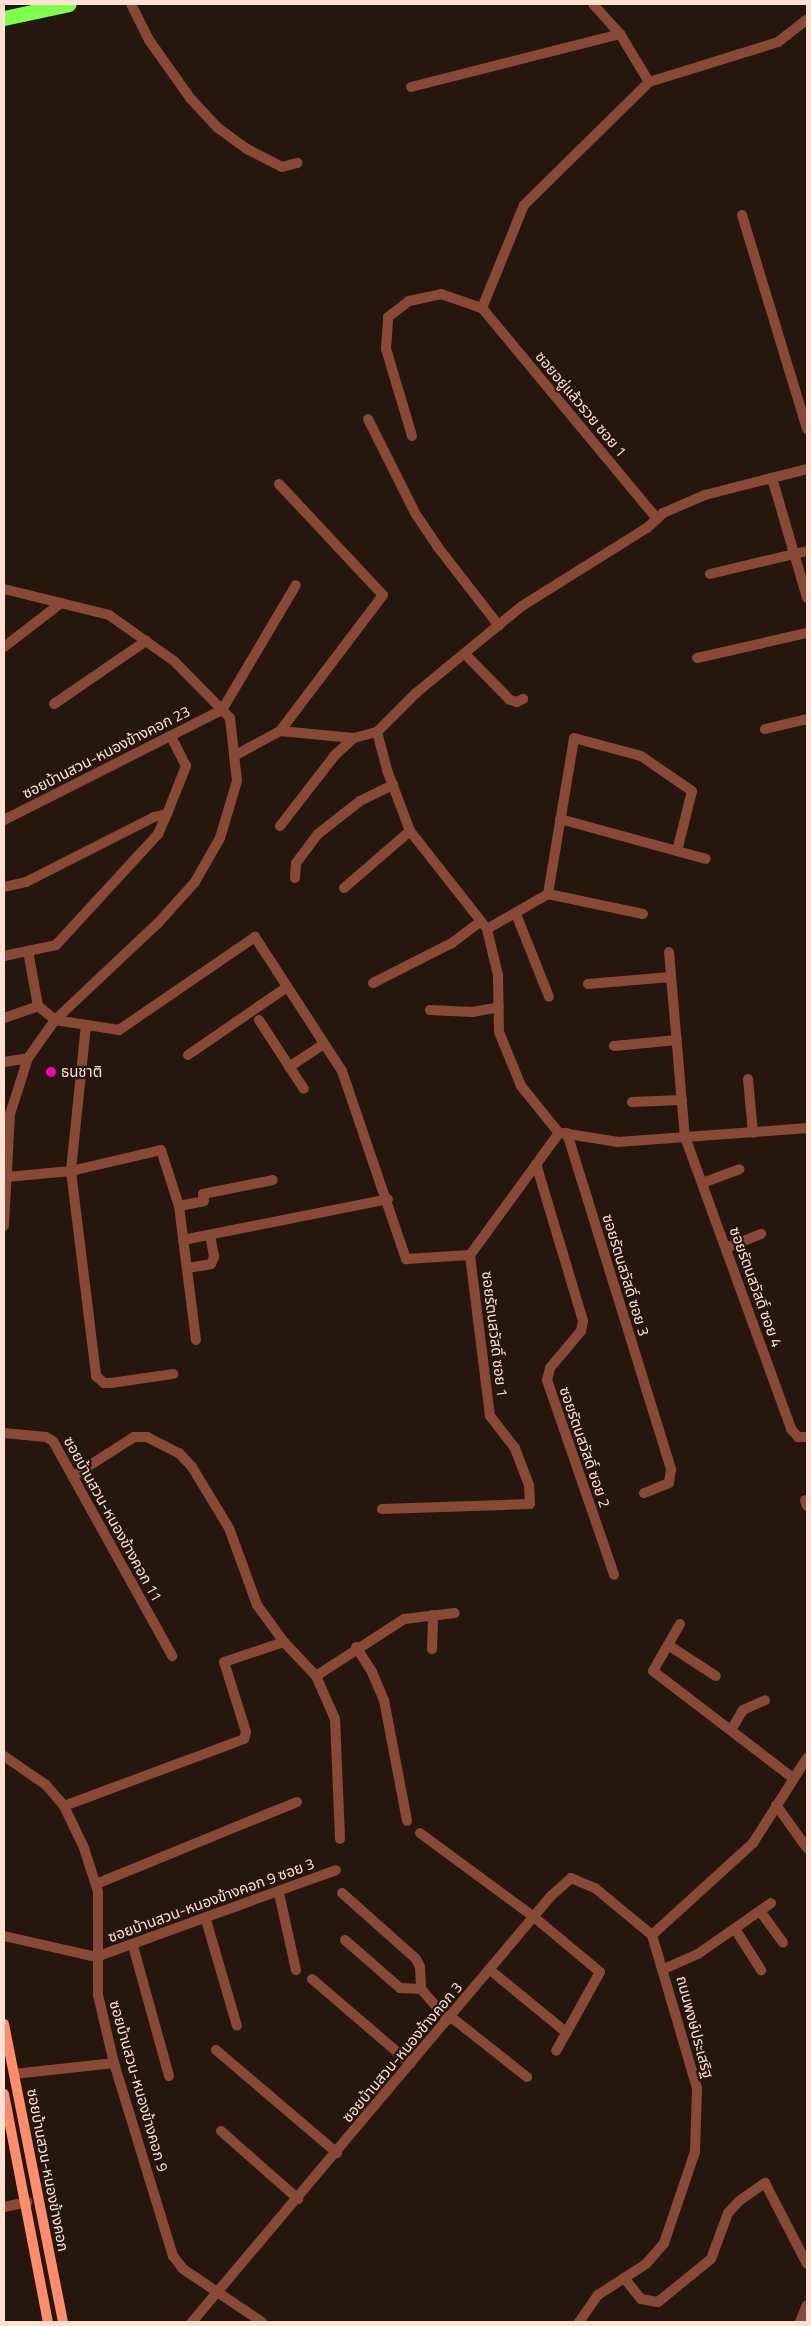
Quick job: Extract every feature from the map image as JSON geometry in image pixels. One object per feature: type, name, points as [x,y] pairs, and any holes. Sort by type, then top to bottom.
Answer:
[{"type":"highway","points":[[4,18],[68,4]]},
{"type":"main road","name":"ซอยบ้านสวน-หนองข้างคอก","points":[[4,2024],[63,2322]]},
{"type":"main road","name":"ซอยบ้านสวน-หนองข้างคอก","points":[[4,2094],[27,2202],[48,2322]]},
{"type":"street","points":[[131,4],[149,40],[190,98],[218,128],[247,149],[282,167],[297,163]]},
{"type":"street","points":[[593,4],[620,34],[648,82]]},
{"type":"street","points":[[412,436],[386,349],[388,317],[409,301],[441,294],[482,308],[524,205],[648,82],[778,42],[807,19]]},
{"type":"street","points":[[411,87],[620,34]]},
{"type":"street","points":[[742,215],[807,429]]},
{"type":"street","name":"ซอยอยู่แล้วรวย ซอย 1","points":[[482,308],[657,519]]},
{"type":"street","points":[[368,419],[421,521],[499,626]]},
{"type":"street","points":[[280,731],[354,738],[377,732],[416,694],[522,606],[657,519],[705,495],[807,469]]},
{"type":"street","points":[[772,478],[807,598]]},
{"type":"street","points":[[234,756],[280,731],[383,595],[279,484]]},
{"type":"street","points":[[710,574],[807,551]]},
{"type":"street","points":[[222,710],[296,585]]},
{"type":"street","points":[[4,589],[109,615],[174,661],[230,718],[238,781],[220,838],[195,882],[159,922],[55,1020],[28,1058],[10,1114],[4,1226]]},
{"type":"street","points":[[4,647],[61,603]]},
{"type":"street","points":[[697,658],[807,633]]},
{"type":"street","points":[[54,704],[146,641]]},
{"type":"street","points":[[465,654],[510,700],[517,702],[523,699]]},
{"type":"street","name":"ซอยบ้านสวน-หนองข้างคอก 23","points":[[4,820],[222,710]]},
{"type":"street","points":[[765,729],[807,719]]},
{"type":"street","points":[[377,732],[393,785],[410,831],[484,925],[498,975],[499,1032],[521,1086],[563,1133],[618,1142],[753,1134],[807,1128]]},
{"type":"street","points":[[4,956],[56,945],[158,834],[186,766],[171,736]]},
{"type":"street","points":[[280,826],[335,755],[354,738]]},
{"type":"street","points":[[548,894],[574,738],[641,756],[692,791],[677,851]]},
{"type":"street","points":[[295,878],[296,863],[318,834],[360,801],[393,785]]},
{"type":"street","points":[[4,887],[26,882],[154,817],[167,814]]},
{"type":"street","points":[[560,819],[706,859]]},
{"type":"street","points":[[344,888],[410,831]]},
{"type":"street","points":[[372,983],[484,925],[516,914],[548,894],[643,914]]},
{"type":"street","points":[[516,914],[549,998]]},
{"type":"street","points":[[28,951],[38,1006],[55,1020],[119,1030],[255,937],[342,1071],[388,1198],[406,1259],[470,1255],[536,1164],[563,1133]]},
{"type":"street","name":"ซอยรัตนสวัสดิ์ ซอย 4","points":[[669,952],[685,1137],[792,1429],[798,1437],[807,1437]]},
{"type":"street","points":[[588,984],[671,977]]},
{"type":"street","points":[[188,1055],[287,987]]},
{"type":"street","points":[[4,1018],[38,1006]]},
{"type":"street","points":[[430,1010],[472,1012],[499,1007]]},
{"type":"street","points":[[259,1020],[304,1089]]},
{"type":"street","points":[[86,1025],[71,1172],[96,1376],[104,1383],[111,1383],[173,1374]]},
{"type":"street","points":[[614,1046],[677,1040]]},
{"type":"street","points":[[289,1066],[324,1044]]},
{"type":"street","points":[[4,1062],[28,1058]]},
{"type":"street","points":[[748,1079],[753,1134]]},
{"type":"street","points":[[632,1102],[682,1100]]},
{"type":"street","name":"ซอยรัตนสวัสดิ์ ซอย 3","points":[[563,1133],[659,1425],[672,1477],[669,1483],[644,1493]]},
{"type":"street","points":[[7,1177],[71,1172],[161,1150],[179,1206],[196,1340]]},
{"type":"street","name":"ซอยรัตนสวัสดิ์ ซอย 2","points":[[536,1164],[583,1322],[581,1331],[550,1368],[547,1380],[614,1576]]},
{"type":"street","points":[[702,1183],[740,1169]]},
{"type":"street","points":[[179,1206],[204,1201],[203,1194],[273,1180]]},
{"type":"street","points":[[184,1240],[388,1198]]},
{"type":"street","points":[[726,1248],[761,1234]]},
{"type":"street","points":[[187,1268],[211,1264],[214,1257],[210,1235]]},
{"type":"street","name":"ซอยรัตนสวัสดิ์ ซอย 1","points":[[382,1509],[530,1504],[529,1485],[515,1448],[490,1416],[470,1255]]},
{"type":"street","name":"ซอยบ้านสวน-หนองข้างคอก 11","points":[[4,1433],[50,1438],[73,1476],[172,1656]]},
{"type":"street","points":[[73,1476],[134,1437],[147,1437],[179,1453],[192,1467],[229,1528],[258,1605],[284,1642],[316,1676],[335,1719],[340,1839]]},
{"type":"street","points":[[316,1676],[356,1647],[404,1619],[455,1613]]},
{"type":"street","points":[[432,1649],[433,1616]]},
{"type":"street","points":[[680,1624],[653,1671],[793,1778]]},
{"type":"street","points":[[64,1806],[244,1739],[246,1732],[224,1662],[284,1642]]},
{"type":"street","points":[[668,1645],[716,1676]]},
{"type":"street","points":[[356,1647],[372,1672],[384,1700],[407,1821]]},
{"type":"street","points":[[731,1730],[744,1710],[765,1700]]},
{"type":"street","name":"ซอยบ้านสวน-หนองข้างคอก 9","points":[[4,1756],[46,1786],[64,1806],[84,1848],[98,1892],[96,1957],[98,1995],[114,2063],[173,2256],[184,2269],[262,2322]]},
{"type":"street","points":[[652,1935],[753,1844],[807,1758]]},
{"type":"street","points":[[96,1884],[297,1802]]},
{"type":"street","points":[[776,1805],[807,1848]]},
{"type":"street","points":[[420,1833],[534,1917],[600,1972],[556,2051]]},
{"type":"street","name":"ซอยบ้านสวน-หนองข้างคอก 9 ซอย 3","points":[[96,1957],[206,1920],[336,1870]]},
{"type":"street","name":"ซอยบ้านสวน-หนองข้างคอก 3","points":[[192,2322],[337,2153],[534,1917],[571,1878],[595,1888],[652,1935]]},
{"type":"street","points":[[279,1893],[296,1970]]},
{"type":"street","points":[[342,1893],[416,1959],[420,1967],[421,1989]]},
{"type":"street","points":[[664,1969],[698,1954],[771,1903]]},
{"type":"street","points":[[760,1911],[783,1943]]},
{"type":"street","points":[[206,1920],[237,2026]]},
{"type":"street","points":[[735,1929],[761,1970]]},
{"type":"street","name":"ถนนพงษ์ประเสริฐ","points":[[580,2322],[598,2295],[646,2264],[664,2243],[695,2152],[697,2088],[664,1969],[652,1935]]},
{"type":"street","points":[[4,1936],[96,1957]]},
{"type":"street","points":[[345,1940],[400,1988],[421,1989],[450,2018],[527,2077]]},
{"type":"street","points":[[133,1946],[169,2076]]},
{"type":"street","points":[[490,1970],[567,2033]]},
{"type":"street","points":[[312,1979],[411,2064]]},
{"type":"street","points":[[216,2050],[337,2153]]},
{"type":"street","points":[[14,2074],[114,2063]]},
{"type":"street","points":[[220,2131],[298,2199]]},
{"type":"street","points":[[624,2278],[642,2299],[658,2302],[711,2259],[728,2213],[739,2201],[765,2183],[807,2264]]},
{"type":"street","points":[[4,2207],[27,2202]]},
{"type":"street","points":[[800,2322],[807,2305]]},
{"type":"place","name":"ธนชาติ","points":[[51,1072]]}]
